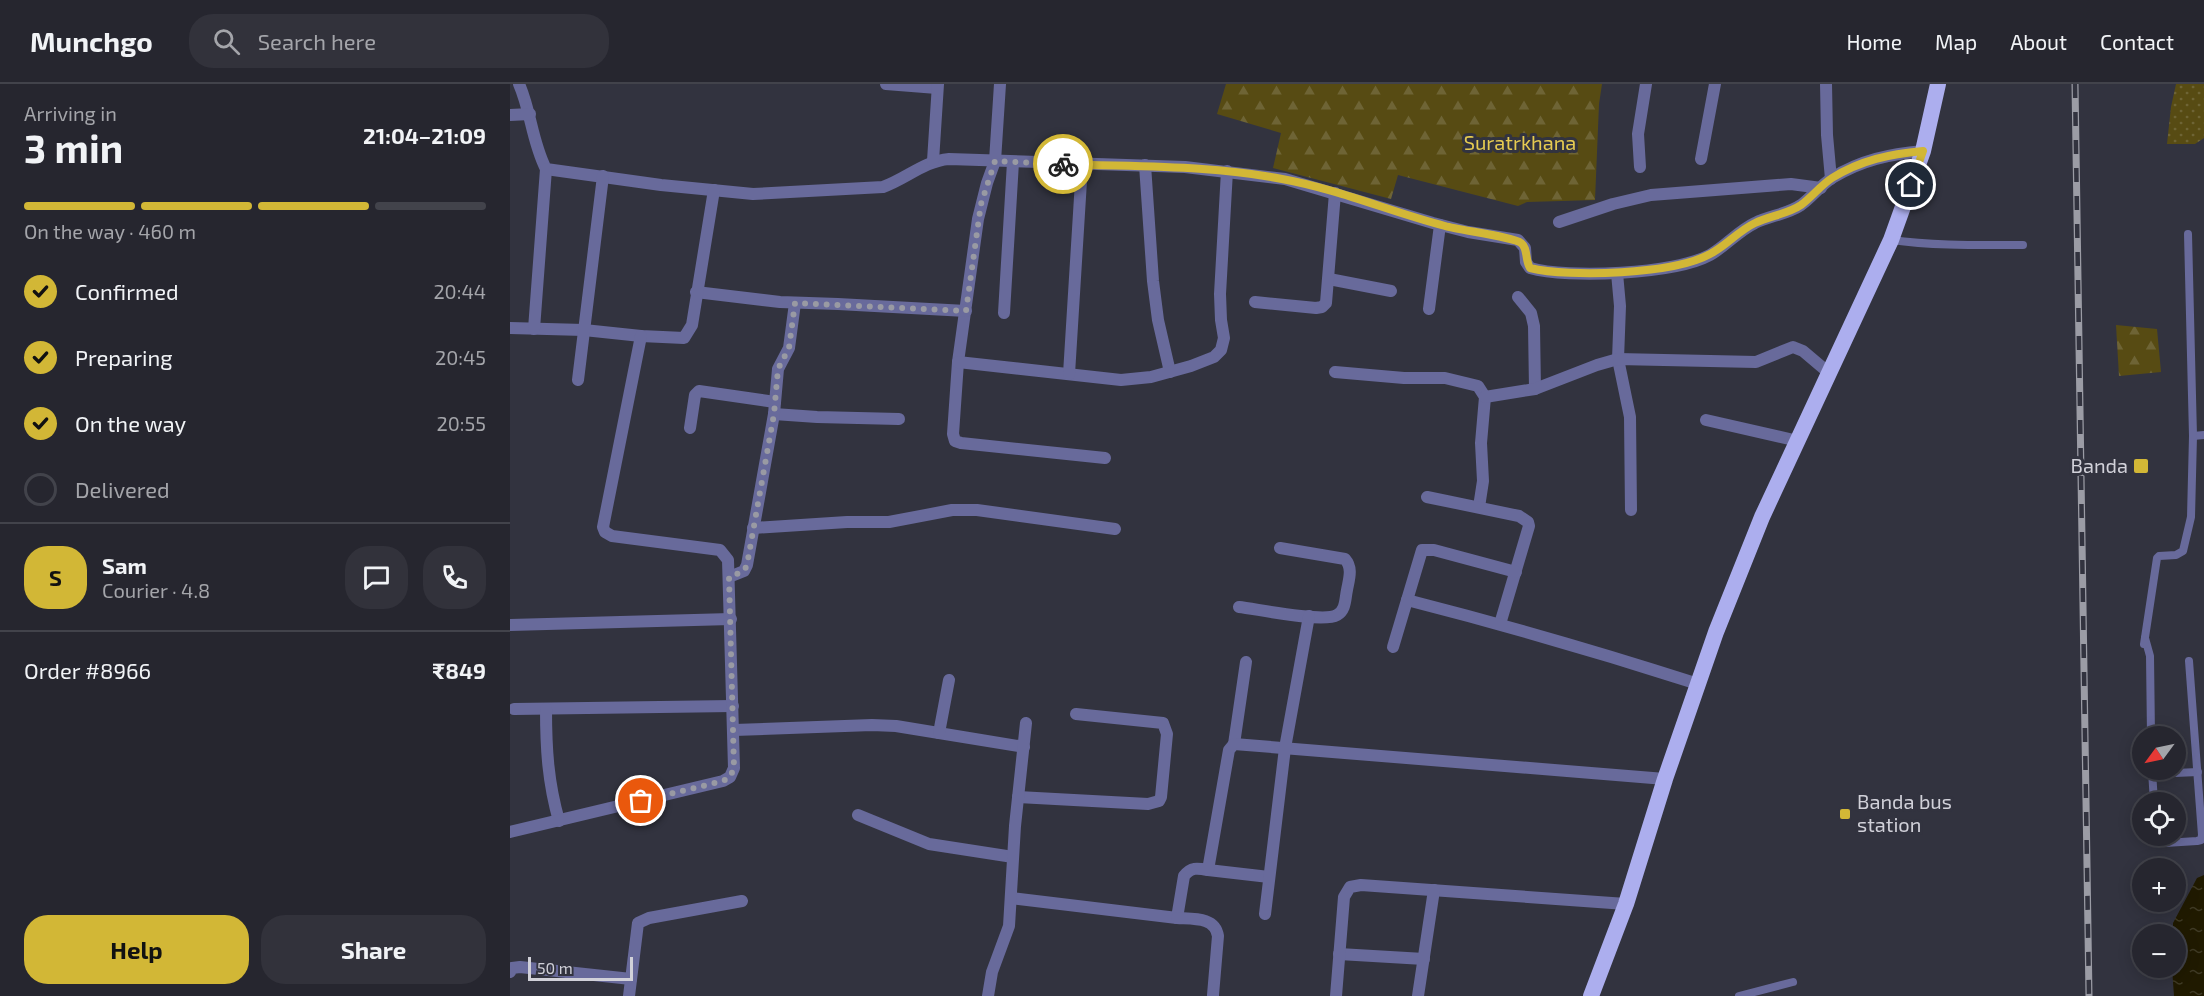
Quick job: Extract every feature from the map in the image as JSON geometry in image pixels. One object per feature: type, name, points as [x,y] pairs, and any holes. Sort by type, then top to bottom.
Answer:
[{"type":"highway","points":[[1591,996],[1626,904],[1665,779],[1716,632],[1762,517],[1891,240],[1923,151],[1938,84]]},
{"type":"street","points":[[519,84],[530,114],[537,148],[546,169],[534,329]]},
{"type":"street","points":[[886,84],[937,86],[933,161]]},
{"type":"street","points":[[1000,84],[995,161],[981,204],[958,362],[953,434],[956,441],[1105,458]]},
{"type":"street","points":[[1640,167],[1638,134],[1646,84]]},
{"type":"street","points":[[1701,159],[1715,84]]},
{"type":"street","points":[[1826,84],[1831,179]]},
{"type":"street","points":[[510,114],[530,114]]},
{"type":"street","points":[[546,169],[753,194],[870,189],[893,184],[933,161],[949,159],[1082,165],[1145,165],[1227,171],[1285,179],[1440,225],[1518,240],[1525,248],[1526,262],[1530,268],[1550,271],[1617,273],[1673,266],[1696,260],[1710,254],[1751,225],[1800,206],[1831,179],[1860,163],[1877,157],[1923,151]]},
{"type":"street","points":[[1004,313],[1013,162]]},
{"type":"street","points":[[1069,374],[1082,165]]},
{"type":"street","points":[[1145,165],[1152,281],[1170,372]]},
{"type":"street","points":[[958,362],[1121,380],[1150,377],[1214,357],[1221,350],[1224,338],[1220,285],[1227,171]]},
{"type":"street","points":[[578,380],[603,176]]},
{"type":"street","points":[[1559,222],[1613,204],[1651,195],[1791,184],[1821,188]]},
{"type":"street","points":[[510,328],[584,330],[684,338],[692,325],[714,190]]},
{"type":"street","points":[[1255,302],[1322,307],[1326,303],[1335,193]]},
{"type":"street","points":[[1429,309],[1440,225]]},
{"type":"street","points":[[1617,273],[1620,306],[1618,359],[1630,417],[1631,510]]},
{"type":"street","points":[[1329,279],[1391,291]]},
{"type":"street","points":[[696,292],[795,303],[966,311]]},
{"type":"street","points":[[1518,297],[1531,313],[1534,326],[1535,389]]},
{"type":"street","points":[[729,577],[744,571],[747,565],[774,408],[778,369],[789,348],[795,303]]},
{"type":"street","points":[[510,832],[723,781],[730,777],[734,768],[728,560],[720,550],[612,536],[605,532],[603,527],[641,336]]},
{"type":"street","points":[[1485,397],[1535,389],[1618,359],[1756,362],[1793,347],[1803,351],[1829,373]]},
{"type":"street","points":[[1335,372],[1404,378],[1445,378],[1478,386],[1485,397],[1481,443],[1483,481],[1479,507]]},
{"type":"street","points":[[690,428],[696,394],[699,391],[818,417],[899,419]]},
{"type":"street","points":[[1706,420],[1798,441]]},
{"type":"street","points":[[1427,497],[1519,516],[1528,522],[1529,526],[1500,624]]},
{"type":"street","points":[[753,528],[848,522],[889,522],[952,510],[977,510],[1115,529]]},
{"type":"street","points":[[1239,607],[1330,617],[1338,615],[1343,609],[1351,571],[1345,559],[1280,548]]},
{"type":"street","points":[[1393,647],[1422,550],[1427,549],[1516,572]]},
{"type":"street","points":[[1407,600],[1594,651],[1698,684]]},
{"type":"street","points":[[1265,914],[1285,748],[1309,616]]},
{"type":"street","points":[[510,625],[731,619]]},
{"type":"street","points":[[1208,870],[1229,750],[1234,744],[1246,662]]},
{"type":"street","points":[[939,734],[949,680]]},
{"type":"street","points":[[514,709],[733,706]]},
{"type":"street","points":[[546,709],[546,763],[551,795],[559,821]]},
{"type":"street","points":[[1018,797],[1148,804],[1159,801],[1167,734],[1163,723],[1076,714]]},
{"type":"street","points":[[988,996],[992,972],[1009,926],[1026,723]]},
{"type":"street","points":[[734,730],[896,726],[1024,747]]},
{"type":"street","points":[[1234,744],[1665,779]]},
{"type":"street","points":[[858,815],[929,844],[1013,857]]},
{"type":"street","points":[[1177,918],[1184,876],[1188,870],[1197,868],[1269,877]]},
{"type":"street","points":[[1336,996],[1344,897],[1350,887],[1361,885],[1626,904]]},
{"type":"street","points":[[1418,996],[1434,890]]},
{"type":"street","points":[[1011,898],[1210,922],[1216,928],[1218,936],[1213,995]]},
{"type":"street","points":[[629,996],[638,923],[649,918],[742,901]]},
{"type":"street","points":[[1339,954],[1424,959]]},
{"type":"street","points":[[510,972],[512,968],[520,967],[631,979]]},
{"type":"lane","points":[[2151,726],[2150,656],[2149,647],[2144,640],[2157,558],[2176,555],[2183,551],[2191,517],[2193,436],[2188,234]]},
{"type":"lane","points":[[1891,240],[1948,245],[2023,245]]},
{"type":"lane","points":[[2193,436],[2204,435]]},
{"type":"lane","points":[[2186,841],[2201,840],[2202,812],[2198,772],[2200,742],[2190,661]]},
{"type":"lane","points":[[2186,772],[2198,772]]},
{"type":"lane","points":[[1739,996],[1793,982]]},
{"type":"green space","name":"Suratrkhana","points":[[1226,84],[1602,84],[1595,200],[1527,202],[1518,206],[1398,175],[1391,199],[1273,168],[1281,133],[1217,114]]},
{"type":"green space","points":[[2176,84],[2204,84],[2204,138],[2195,144],[2167,144]]},
{"type":"green space","points":[[2116,325],[2157,329],[2161,372],[2119,376]]},
{"type":"water","points":[[2204,875],[2204,996],[2174,996],[2173,978],[2186,978],[2186,924],[2173,923],[2179,912],[2186,912],[2186,899],[2197,878]]},
{"type":"railway","points":[[2075,84],[2089,996]]},
{"type":"way so far","points":[[641,801],[723,781],[730,777],[734,768],[729,577],[744,571],[747,565],[774,414],[778,369],[789,348],[795,303],[838,303],[966,311],[981,204],[995,161],[1063,164]]},
{"type":"place","name":"Banda","points":[[2141,466]]},
{"type":"place","name":"Banda bus station","points":[[1845,814]]},
{"type":"route","points":[[1063,164],[1185,167],[1285,179],[1433,223],[1468,232],[1518,240],[1525,248],[1526,262],[1530,268],[1550,271],[1617,273],[1673,266],[1710,254],[1751,225],[1800,206],[1831,179],[1860,163],[1877,157],[1923,151],[1911,185]]}]
